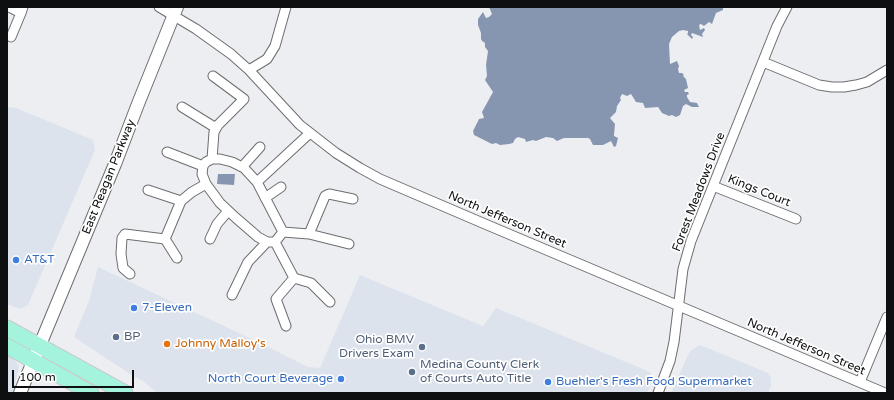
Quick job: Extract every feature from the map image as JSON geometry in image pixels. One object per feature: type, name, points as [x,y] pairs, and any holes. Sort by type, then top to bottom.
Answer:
[{"type":"main road","points":[[7,328],[125,393]]},
{"type":"main road","points":[[7,346],[91,393]]},
{"type":"street","points":[[9,7],[22,10],[11,37]]},
{"type":"street","name":"North Jefferson Street","points":[[159,7],[175,11],[211,39],[249,70],[283,107],[310,132],[336,153],[380,179],[885,393]]},
{"type":"street","points":[[249,70],[267,59],[275,46],[286,7]]},
{"type":"street","name":"Forest Meadows Drive","points":[[658,393],[671,354],[683,270],[691,241],[777,26],[787,7]]},
{"type":"street","name":"East Reagan Parkway","points":[[20,393],[115,164],[175,11]]},
{"type":"street","points":[[763,62],[819,84],[832,87],[844,87],[867,82],[887,70]]},
{"type":"street","points":[[212,159],[214,132],[216,128],[244,99],[213,76]]},
{"type":"street","points":[[182,107],[216,128]]},
{"type":"street","points":[[257,182],[310,132]]},
{"type":"street","points":[[242,167],[260,147]]},
{"type":"street","points":[[167,152],[203,166]]},
{"type":"street","points":[[283,232],[257,182],[242,167],[232,162],[220,159],[212,159],[206,162],[203,166],[202,174],[206,184],[228,211],[271,242],[294,278],[311,282],[330,302]]},
{"type":"street","points":[[165,238],[181,201],[192,192],[206,184]]},
{"type":"street","name":"Kings Court","points":[[713,186],[796,219]]},
{"type":"street","points":[[265,198],[281,187]]},
{"type":"street","points":[[148,190],[181,201]]},
{"type":"street","points":[[309,234],[325,196],[329,194],[353,199]]},
{"type":"street","points":[[210,239],[217,224],[228,211]]},
{"type":"street","points":[[232,295],[248,262],[283,232],[309,234],[349,244]]},
{"type":"street","points":[[130,274],[123,268],[121,254],[122,238],[126,234],[165,238]]},
{"type":"street","points":[[165,238],[177,258]]},
{"type":"street","points":[[286,326],[276,299],[294,278]]},
{"type":"street","points":[[860,382],[887,317]]},
{"type":"shaded area","points":[[7,107],[16,108],[93,140],[95,150],[28,305],[20,309],[7,304]]},
{"type":"shaded area","points":[[98,267],[308,367],[320,368],[360,275],[483,326],[496,308],[650,372],[652,382],[647,393],[157,393],[143,381],[74,337],[89,301]]},
{"type":"shaded area","points":[[700,345],[768,373],[771,378],[771,386],[768,393],[671,393],[690,351]]},
{"type":"shaded area","points":[[7,353],[19,366],[13,393],[7,393]]},
{"type":"water","points":[[489,7],[723,7],[723,10],[716,13],[712,24],[709,22],[704,26],[701,24],[699,25],[700,30],[704,28],[705,30],[702,34],[703,37],[692,33],[692,39],[687,34],[688,31],[683,30],[679,31],[672,37],[669,44],[670,64],[677,61],[679,73],[682,73],[686,79],[688,88],[684,90],[689,94],[687,97],[690,102],[697,103],[699,107],[692,107],[686,104],[683,106],[680,115],[676,117],[672,115],[669,116],[662,113],[658,107],[645,108],[643,103],[636,102],[631,94],[627,96],[622,94],[616,112],[610,118],[615,124],[614,136],[618,138],[616,146],[614,147],[611,141],[603,145],[593,145],[588,138],[564,138],[557,141],[553,138],[546,137],[536,141],[533,140],[526,142],[525,139],[518,137],[513,143],[500,145],[496,143],[492,144],[474,135],[473,131],[479,119],[484,118],[482,112],[493,92],[485,80],[487,76],[486,65],[488,51],[485,47],[485,43],[481,39],[481,33],[478,25],[478,19],[483,12],[486,18],[492,14]]},
{"type":"water","points":[[218,174],[235,174],[234,185],[217,184]]},
{"type":"place","name":"AT&T","points":[[16,260]]},
{"type":"place","name":"7-Eleven","points":[[134,308]]},
{"type":"place","name":"BP","points":[[116,337]]},
{"type":"place","name":"Johnny Malloy's","points":[[167,344]]},
{"type":"place","name":"Ohio BMV Drivers Exam","points":[[422,347]]},
{"type":"place","name":"Medina County Clerk of Courts Auto Title","points":[[412,372]]},
{"type":"place","name":"North Court Beverage","points":[[341,379]]},
{"type":"place","name":"Buehler's Fresh Food Supermarket","points":[[548,382]]}]
